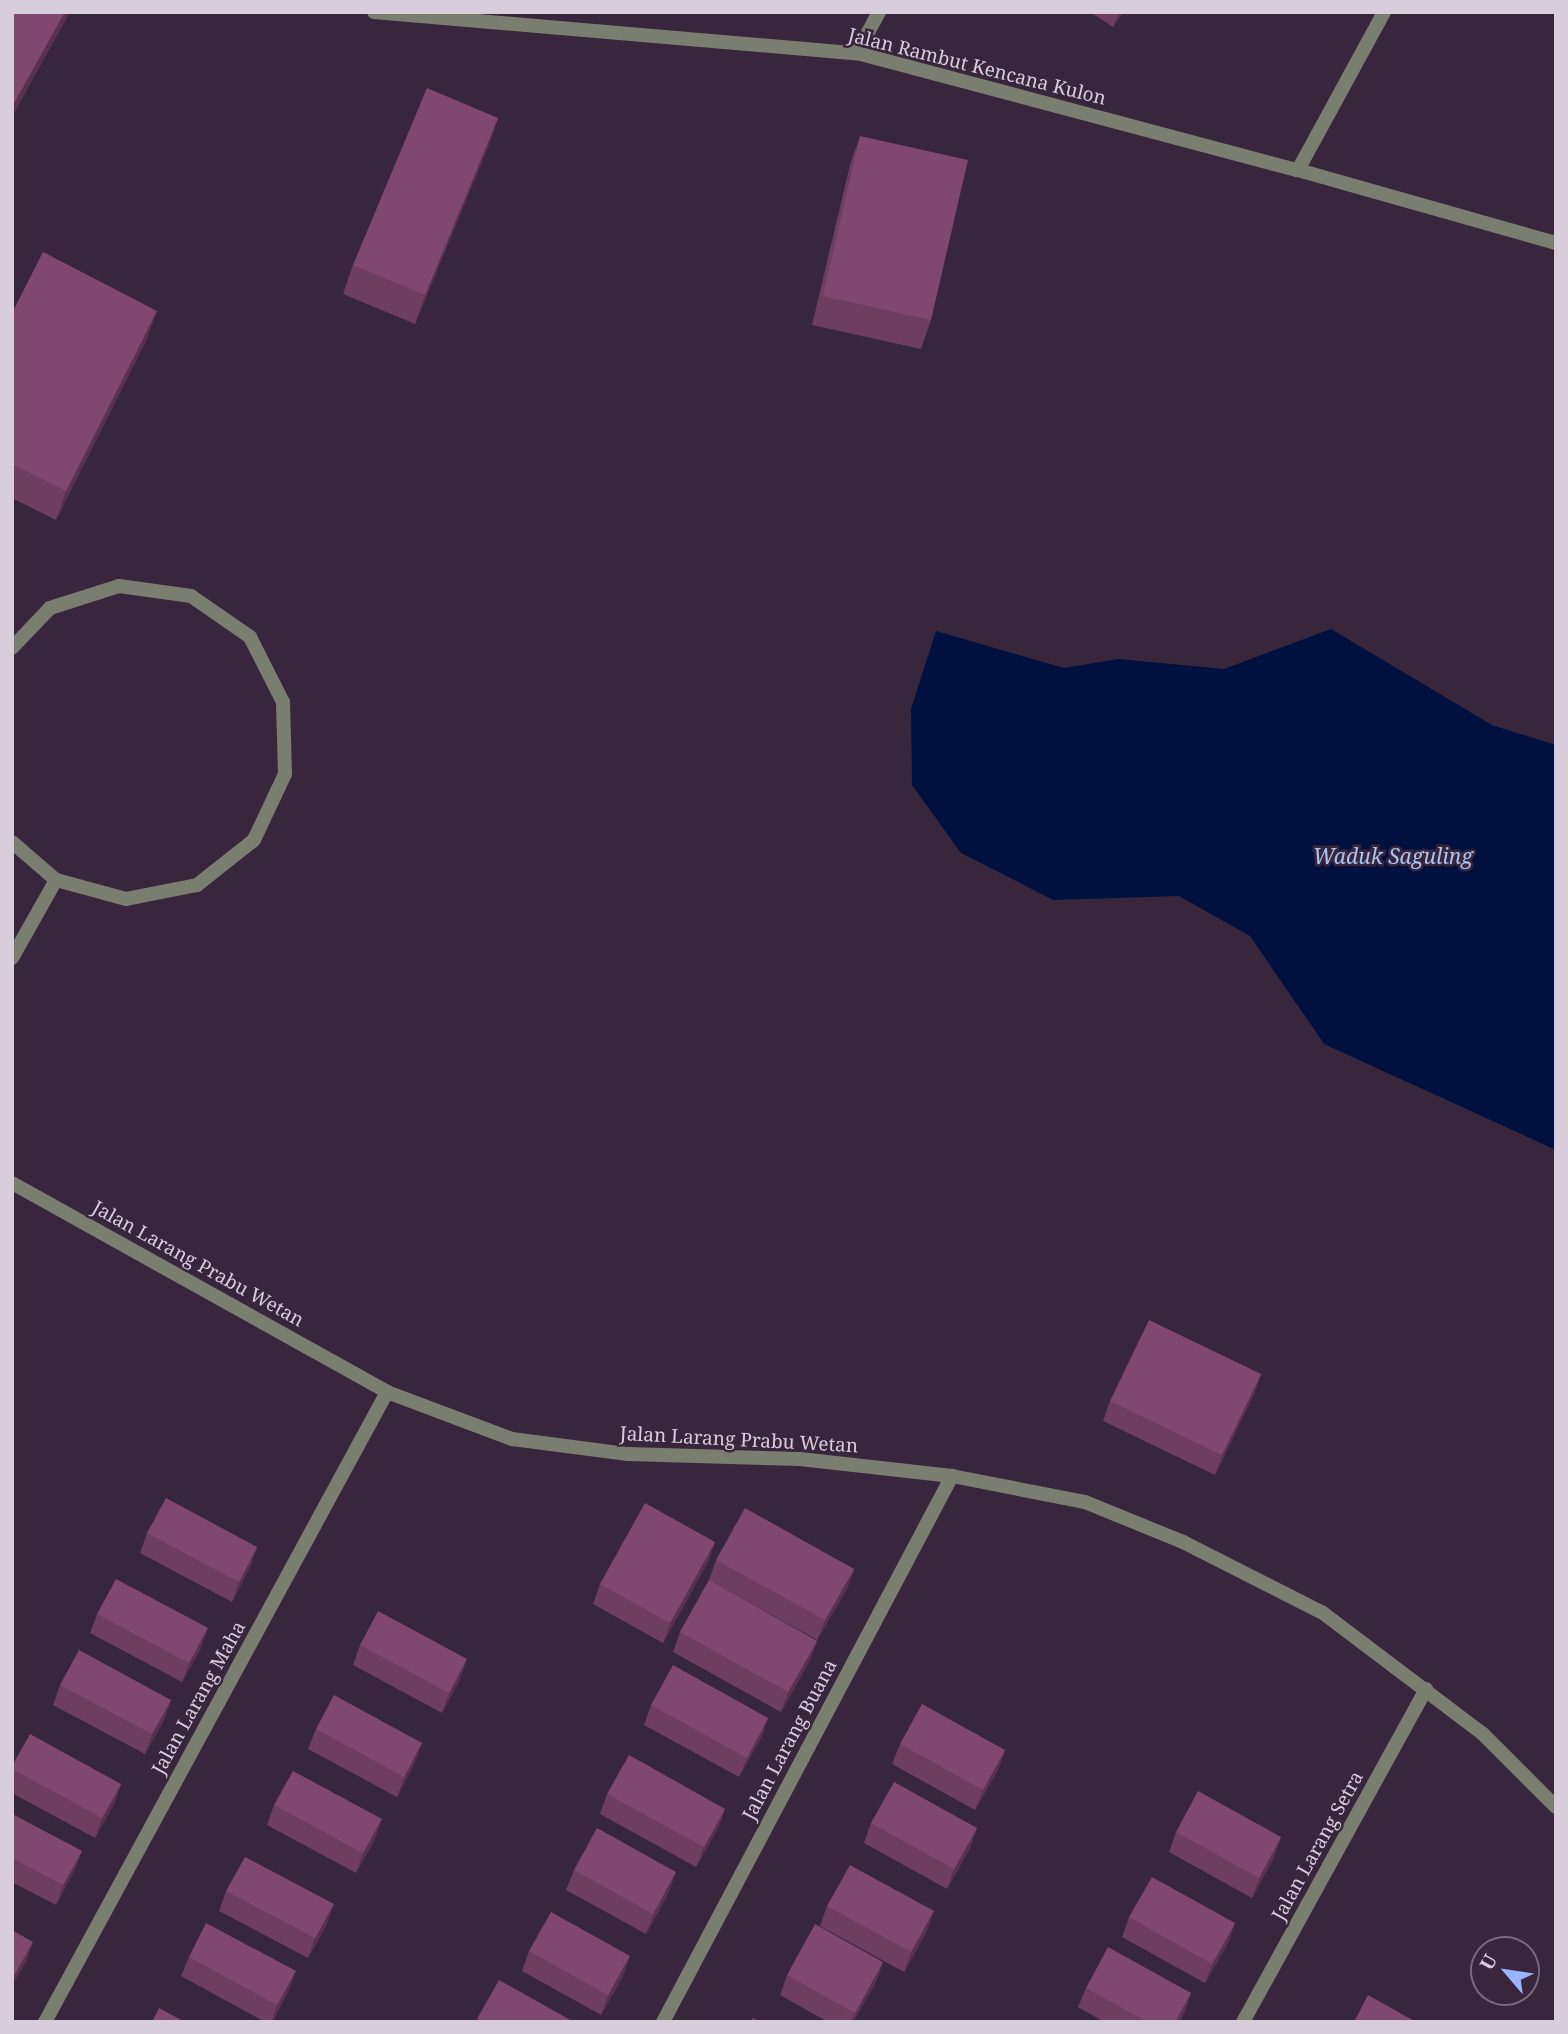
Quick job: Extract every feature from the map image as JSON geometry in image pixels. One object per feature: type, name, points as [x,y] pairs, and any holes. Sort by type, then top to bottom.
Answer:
[{"type":"street","name":"Jalan Rambut Kencana Kulon","points":[[374,12],[857,54],[1298,170],[1556,243]]},
{"type":"street","points":[[857,54],[879,12]]},
{"type":"street","points":[[1298,170],[1384,12]]},
{"type":"street","points":[[12,648],[50,608],[119,586],[191,596],[250,637],[284,702],[285,774],[254,840],[197,885],[126,899],[56,880],[12,842]]},
{"type":"street","points":[[12,958],[56,880]]},
{"type":"street","name":"Jalan Larang Prabu Wetan","points":[[12,1183],[387,1392],[512,1439],[628,1454],[800,1459],[952,1476],[1085,1502],[1183,1542],[1323,1613],[1483,1734],[1556,1807]]},
{"type":"street","name":"Jalan Larang Maha","points":[[45,2022],[387,1392]]},
{"type":"street","name":"Jalan Larang Buana","points":[[663,2022],[952,1476]]},
{"type":"street","name":"Jalan Larang Setra","points":[[1243,2022],[1426,1689]]},
{"type":"water","name":"Waduk Saguling","points":[[1331,629],[1492,725],[1556,745],[1556,1150],[1324,1044],[1250,936],[1179,896],[1053,900],[961,853],[912,785],[911,709],[936,631],[1064,668],[1118,659],[1224,669]]},
{"type":"building","points":[[12,12],[65,12],[12,107]]},
{"type":"building","points":[[427,88],[498,118],[425,295],[353,265]]},
{"type":"building","points":[[860,136],[968,160],[931,320],[823,296]]},
{"type":"building","points":[[43,252],[157,311],[66,491],[12,464],[12,313]]},
{"type":"building","points":[[1149,1320],[1261,1374],[1222,1455],[1110,1401]]},
{"type":"building","points":[[166,1498],[257,1547],[239,1582],[147,1533]]},
{"type":"building","points":[[645,1503],[715,1542],[670,1623],[600,1584]]},
{"type":"building","points":[[745,1508],[854,1569],[825,1620],[716,1560]]},
{"type":"building","points":[[116,1579],[208,1628],[189,1663],[97,1614]]},
{"type":"building","points":[[709,1580],[817,1641],[788,1692],[680,1632]]},
{"type":"building","points":[[378,1611],[467,1659],[449,1693],[360,1645]]},
{"type":"building","points":[[79,1650],[171,1700],[152,1734],[60,1685]]},
{"type":"building","points":[[673,1665],[768,1718],[747,1758],[651,1705]]},
{"type":"building","points":[[334,1695],[422,1743],[404,1777],[316,1729]]},
{"type":"building","points":[[922,1704],[1005,1750],[983,1790],[900,1744]]},
{"type":"building","points":[[30,1734],[121,1784],[102,1818],[12,1769]]},
{"type":"building","points":[[629,1755],[725,1809],[704,1847],[607,1794]]},
{"type":"building","points":[[293,1771],[382,1819],[363,1853],[274,1805]]},
{"type":"building","points":[[894,1782],[977,1828],[954,1869],[871,1823]]},
{"type":"building","points":[[1198,1791],[1281,1837],[1259,1878],[1176,1832]]},
{"type":"building","points":[[12,1814],[82,1851],[63,1885],[12,1858]]},
{"type":"building","points":[[597,1828],[676,1872],[653,1914],[574,1870]]},
{"type":"building","points":[[245,1857],[334,1904],[315,1938],[226,1891]]},
{"type":"building","points":[[850,1865],[934,1911],[911,1952],[827,1906]]},
{"type":"building","points":[[1152,1877],[1235,1923],[1212,1964],[1129,1917]]},
{"type":"building","points":[[551,1912],[630,1956],[608,1995],[529,1951]]},
{"type":"building","points":[[206,1923],[296,1971],[277,2005],[189,1957]]},
{"type":"building","points":[[815,1924],[883,1962],[855,2013],[787,1975]]},
{"type":"building","points":[[12,1930],[33,1942],[14,1976],[12,1975]]},
{"type":"building","points":[[1108,1947],[1191,1993],[1175,2022],[1147,2022],[1086,1988]]},
{"type":"building","points":[[499,1980],[574,2022],[481,2022],[477,2019]]},
{"type":"building","points":[[1368,1995],[1416,2022],[1354,2022]]},
{"type":"building","points":[[159,2008],[185,2022],[152,2022]]}]
